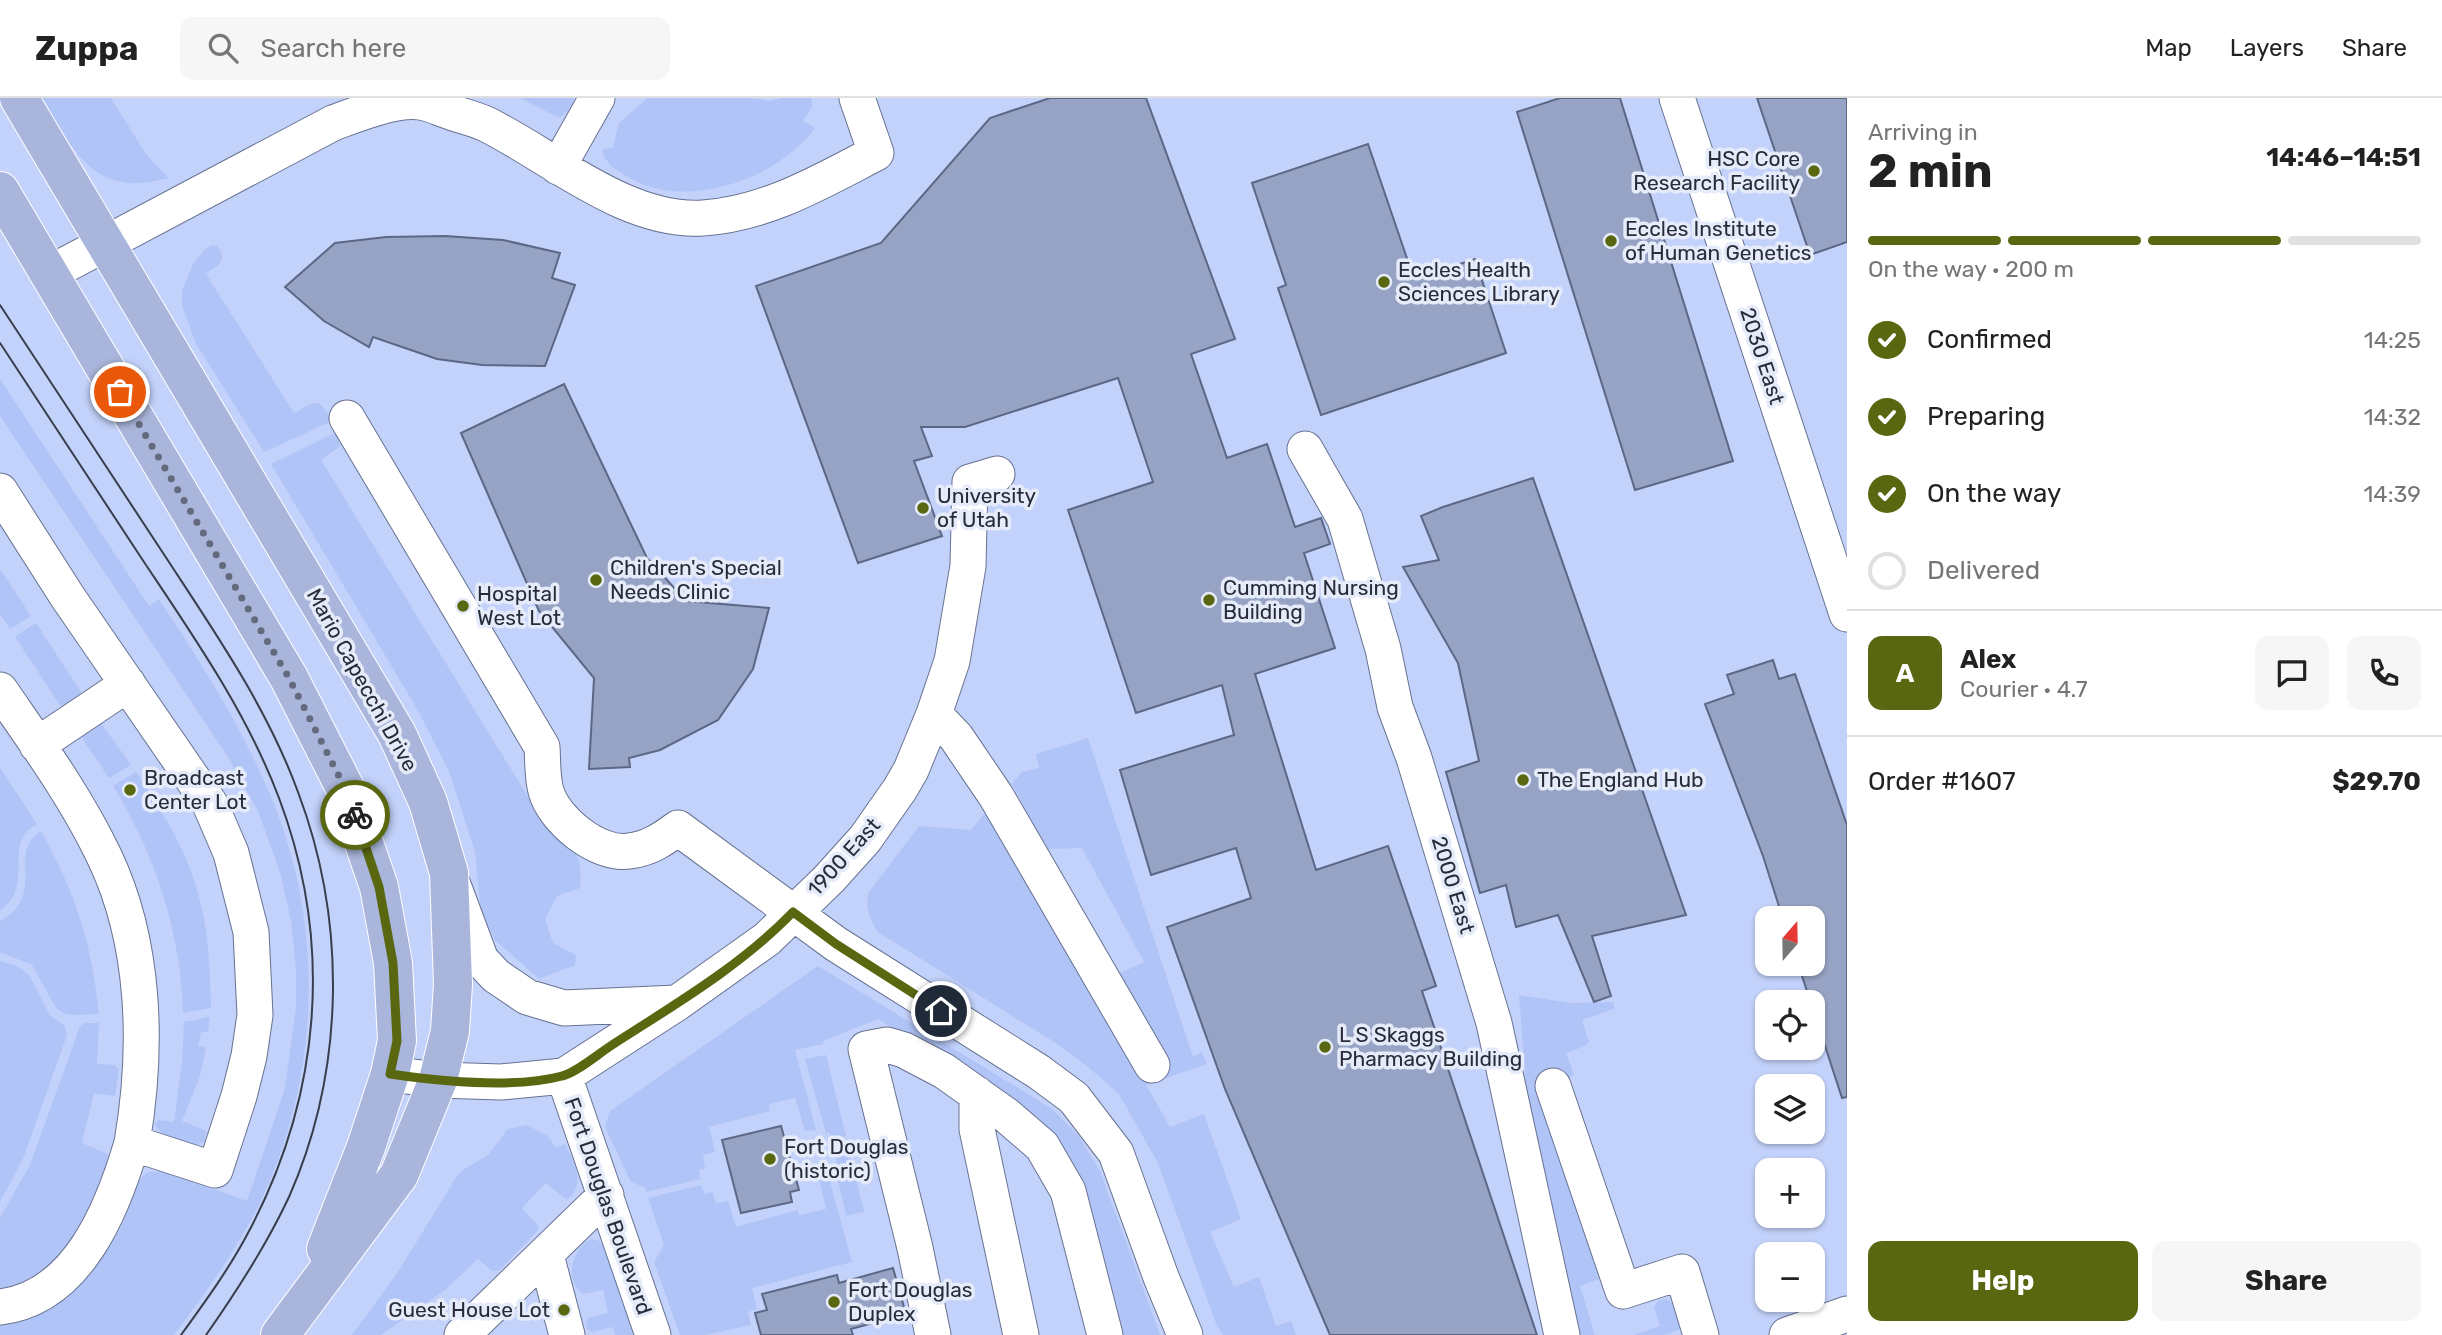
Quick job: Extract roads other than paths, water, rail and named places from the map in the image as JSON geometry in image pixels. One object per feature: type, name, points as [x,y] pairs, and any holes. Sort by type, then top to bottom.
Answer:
[{"type":"main road","name":"Mario Capecchi Drive","points":[[19,98],[397,734],[428,802],[449,873],[453,984],[450,1031],[438,1080],[399,1175],[280,1335]]},
{"type":"main road","name":"Mario Capecchi Drive","points":[[0,191],[289,678],[345,788],[379,887],[393,963],[397,1041],[390,1074],[366,1147],[308,1296]]},
{"type":"street","points":[[50,273],[333,123],[375,107],[420,102],[485,124],[558,167],[629,204],[663,216],[701,218],[740,214],[789,198],[876,153],[857,98]]},
{"type":"street","name":"2030 East","points":[[1677,98],[1847,614]]},
{"type":"street","points":[[558,167],[593,100]]},
{"type":"street","points":[[347,418],[542,747],[546,791],[553,806],[569,826],[605,849],[628,852],[654,845],[678,828],[836,944],[1039,1072],[1074,1098],[1116,1153],[1185,1335]]},
{"type":"street","name":"2000 East","points":[[1305,449],[1345,519],[1383,649],[1395,707],[1414,758],[1494,1023],[1562,1335]]},
{"type":"street","name":"1900 East","points":[[390,1074],[438,1080],[501,1082],[564,1076],[677,1003],[767,939],[829,879],[865,839],[911,770],[934,714],[952,661],[983,478]]},
{"type":"street","points":[[0,491],[210,804],[232,853],[251,932],[255,1015],[249,1056],[215,1170],[132,1143]]},
{"type":"street","points":[[37,745],[128,684]]},
{"type":"street","points":[[0,690],[76,804],[105,858],[129,928],[137,972],[141,1060],[132,1143],[112,1203],[96,1234],[78,1259],[49,1288],[31,1299],[0,1307]]},
{"type":"street","points":[[934,714],[956,737],[996,796],[1152,1065]]},
{"type":"street","points":[[449,873],[481,960],[496,976],[527,997],[564,1008],[677,1003]]},
{"type":"street","points":[[933,1335],[915,1248],[866,1049],[887,1045],[904,1050],[944,1070],[1042,1146],[1068,1191],[1105,1335]]},
{"type":"street","name":"Fort Douglas Boulevard","points":[[564,1076],[653,1335]]},
{"type":"street","points":[[1553,1086],[1623,1291],[1682,1272],[1701,1335]]},
{"type":"street","points":[[977,1094],[977,1129],[1021,1335]]},
{"type":"street","points":[[462,1335],[606,1195]]},
{"type":"street","points":[[546,1255],[567,1335]]},
{"type":"street","points":[[1787,1335],[1847,1314]]},
{"type":"tram line","points":[[0,305],[202,613],[255,700],[298,792],[314,842],[325,892],[333,996],[321,1098],[289,1197],[240,1285],[206,1335]]},
{"type":"tram line","points":[[0,343],[182,619],[235,706],[279,798],[296,853],[308,908],[313,964],[312,1019],[304,1074],[291,1128],[273,1181],[248,1233],[208,1298],[181,1335]]},
{"type":"place","name":"HSC Core Research Facility","points":[[1814,171]]},
{"type":"place","name":"Eccles Institute of Human Genetics","points":[[1611,241]]},
{"type":"place","name":"Eccles Health Sciences Library","points":[[1384,282]]},
{"type":"place","name":"University of Utah","points":[[923,508]]},
{"type":"place","name":"Children's Special Needs Clinic","points":[[596,580]]},
{"type":"place","name":"Cumming Nursing Building","points":[[1209,600]]},
{"type":"place","name":"Hospital West Lot","points":[[463,606]]},
{"type":"place","name":"The England Hub","points":[[1523,780]]},
{"type":"place","name":"Broadcast Center Lot","points":[[130,790]]},
{"type":"place","name":"L S Skaggs Pharmacy Building","points":[[1325,1047]]},
{"type":"place","name":"Fort Douglas (historic)","points":[[770,1159]]},
{"type":"place","name":"Fort Douglas Duplex","points":[[834,1302]]},
{"type":"place","name":"Guest House Lot","points":[[564,1310]]}]
